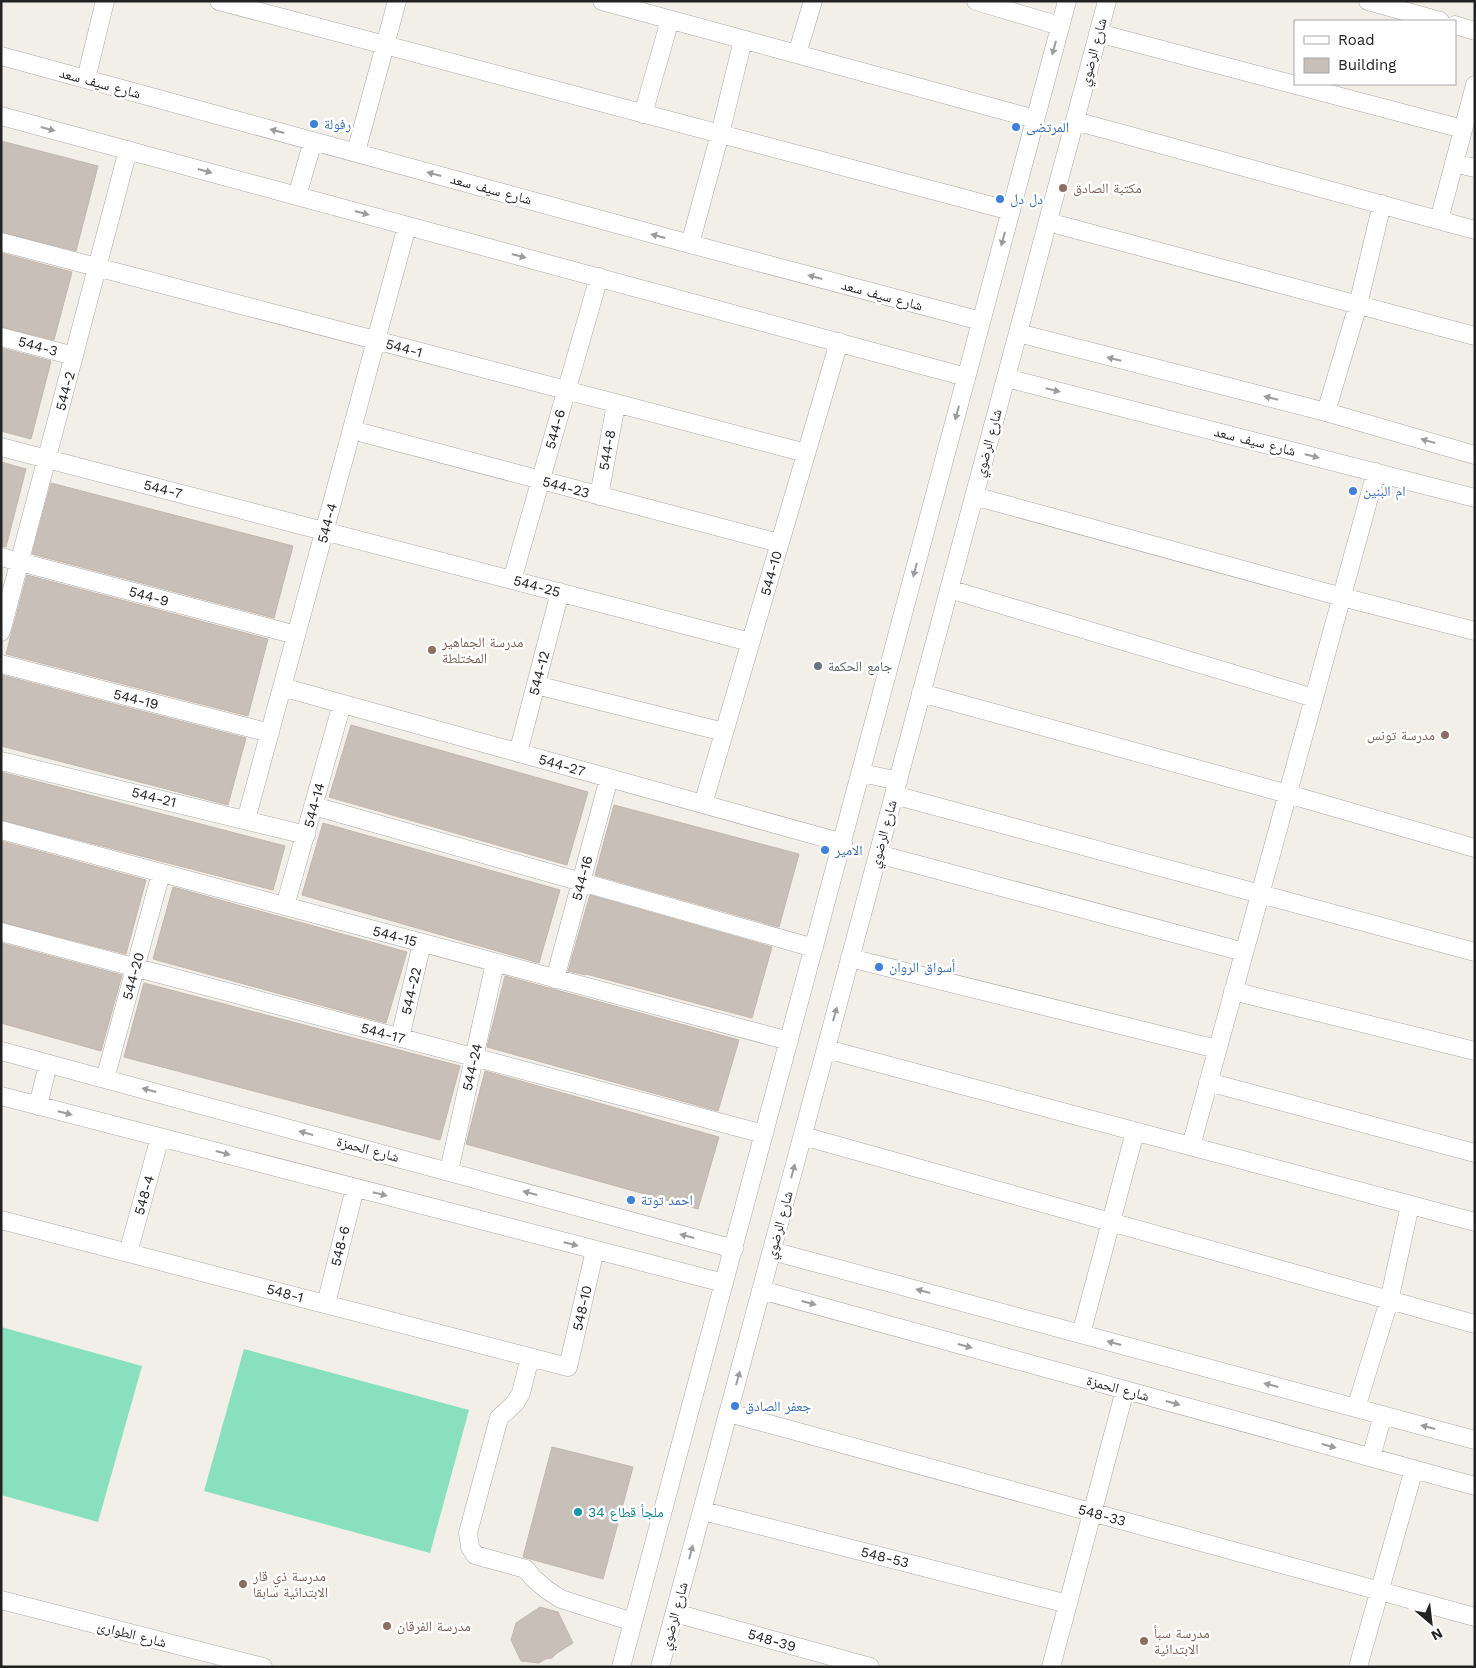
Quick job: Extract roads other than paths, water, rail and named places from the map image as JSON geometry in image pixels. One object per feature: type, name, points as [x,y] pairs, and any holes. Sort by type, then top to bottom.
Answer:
[{"type":"street","points":[[86,79],[105,1]]},
{"type":"street","points":[[219,1],[1011,211]]},
{"type":"street","points":[[356,152],[397,1]]},
{"type":"street","points":[[602,1],[1035,119]]},
{"type":"street","points":[[797,54],[813,1]]},
{"type":"street","points":[[976,1],[1060,26]]},
{"type":"street","points":[[622,1666],[1067,1]]},
{"type":"street","name":"شارع الرضوي","points":[[660,1667],[1107,1]]},
{"type":"street","points":[[1368,1],[1436,20]]},
{"type":"street","points":[[643,114],[670,20]]},
{"type":"street","points":[[1456,25],[1475,31]]},
{"type":"street","points":[[1098,32],[1294,84]]},
{"type":"street","points":[[690,244],[743,40]]},
{"type":"street","name":"شارع سيف سعد","points":[[1,56],[690,244],[981,321]]},
{"type":"street","points":[[1297,85],[1463,129]]},
{"type":"street","points":[[1439,220],[1475,85]]},
{"type":"street","points":[[1,116],[966,376]]},
{"type":"street","points":[[1075,121],[1475,230]]},
{"type":"street","points":[[297,196],[313,140]]},
{"type":"street","name":"544-2","points":[[2,625],[128,150]]},
{"type":"street","points":[[1454,163],[1475,168]]},
{"type":"street","points":[[1326,412],[1358,305],[1382,204]]},
{"type":"street","points":[[1048,222],[1475,336]]},
{"type":"street","name":"544-4","points":[[246,820],[407,226]]},
{"type":"street","name":"544-1","points":[[1,242],[806,453]]},
{"type":"street","name":"544-6","points":[[512,580],[599,278]]},
{"type":"street","points":[[1018,333],[1326,412],[1475,455]]},
{"type":"street","name":"544-3","points":[[1,337],[74,356]]},
{"type":"street","name":"544-10","points":[[703,804],[839,342]]},
{"type":"street","name":"شارع سيف سعد","points":[[1006,378],[1475,498]]},
{"type":"street","name":"544-8","points":[[599,496],[616,404]]},
{"type":"street","name":"544-23","points":[[352,430],[780,543]]},
{"type":"street","name":"544-7","points":[[1,447],[324,531]]},
{"type":"street","points":[[1190,1146],[1376,472]]},
{"type":"street","points":[[974,496],[1342,597],[1475,631]]},
{"type":"street","name":"544-25","points":[[324,531],[750,642]]},
{"type":"street","name":"544-9","points":[[1,557],[296,635]]},
{"type":"street","points":[[949,589],[1314,698]]},
{"type":"street","name":"544-12","points":[[518,753],[560,592]]},
{"type":"street","name":"544-19","points":[[1,664],[270,733]]},
{"type":"street","points":[[536,685],[724,732]]},
{"type":"street","name":"544-27","points":[[282,687],[843,843]]},
{"type":"street","points":[[921,693],[1288,794],[1475,848]]},
{"type":"street","name":"544-14","points":[[285,906],[342,704]]},
{"type":"street","name":"544-21","points":[[1,760],[306,835]]},
{"type":"street","points":[[862,772],[896,788],[1260,894],[1475,952]]},
{"type":"street","name":"544-16","points":[[555,979],[609,778]]},
{"type":"street","points":[[314,806],[814,948]]},
{"type":"street","name":"544-15","points":[[1,830],[789,1041]]},
{"type":"street","points":[[878,854],[1244,952]]},
{"type":"street","name":"544-20","points":[[105,1079],[161,873]]},
{"type":"street","name":"544-17","points":[[1,932],[764,1134]]},
{"type":"street","name":"544-22","points":[[400,1038],[422,943]]},
{"type":"street","points":[[850,958],[1217,1049]]},
{"type":"street","name":"544-24","points":[[449,1171],[495,963]]},
{"type":"street","points":[[1233,991],[1475,1051]]},
{"type":"street","points":[[826,1049],[1475,1222]]},
{"type":"street","name":"شارع الحمزة","points":[[1,1051],[734,1249]]},
{"type":"street","points":[[38,1106],[48,1064]]},
{"type":"street","points":[[1208,1082],[1475,1153]]},
{"type":"street","points":[[1,1096],[724,1283]]},
{"type":"street","points":[[1081,1334],[1135,1132]]},
{"type":"street","points":[[802,1136],[1475,1324]]},
{"type":"street","name":"548-4","points":[[128,1253],[160,1137]]},
{"type":"street","name":"548-6","points":[[326,1304],[355,1188]]},
{"type":"street","points":[[1356,1408],[1388,1301],[1410,1204]]},
{"type":"street","name":"548-1","points":[[1,1220],[568,1367]]},
{"type":"street","name":"548-10","points":[[568,1367],[595,1250]]},
{"type":"street","points":[[772,1251],[1475,1440]]},
{"type":"street","name":"شارع الحمزة","points":[[762,1290],[1475,1486]]},
{"type":"street","points":[[530,1357],[521,1394],[515,1403],[499,1418],[468,1533],[470,1547],[475,1555],[526,1569],[533,1578],[561,1599],[633,1622]]},
{"type":"street","points":[[1052,1667],[1125,1390]]},
{"type":"street","name":"548-33","points":[[729,1413],[1475,1617]]},
{"type":"street","points":[[1371,1457],[1384,1416]]},
{"type":"street","points":[[1358,1667],[1414,1469]]},
{"type":"street","name":"548-53","points":[[703,1511],[1068,1604]]},
{"type":"street","name":"شارع الطوارئ","points":[[1,1600],[263,1667]]},
{"type":"street","name":"548-39","points":[[675,1613],[870,1667]]},
{"type":"place","name":"رفولة","points":[[314,124]]},
{"type":"place","name":"المرتضى","points":[[1016,127]]},
{"type":"place","name":"مكتبة الصادق","points":[[1063,188]]},
{"type":"place","name":"دل دل","points":[[1000,199]]},
{"type":"place","name":"ام البنين","points":[[1353,491]]},
{"type":"place","name":"مدرسة الجماهير المختلطة","points":[[432,650]]},
{"type":"place","name":"جامع الحكمة","points":[[818,666]]},
{"type":"place","name":"مدرسة تونس","points":[[1445,735]]},
{"type":"place","name":"الامير","points":[[825,850]]},
{"type":"place","name":"أسواق الروان","points":[[879,967]]},
{"type":"place","name":"احمد توتة","points":[[631,1200]]},
{"type":"place","name":"جعفر الصادق","points":[[735,1406]]},
{"type":"place","name":"ملجأ قطاع 34","points":[[578,1512]]},
{"type":"place","name":"مدرسة ذي قار الابتدائية سابقا","points":[[243,1584]]},
{"type":"place","name":"مدرسة الفرقان","points":[[387,1626]]},
{"type":"place","name":"مدرسة سبأ الابتدائية","points":[[1144,1641]]}]
